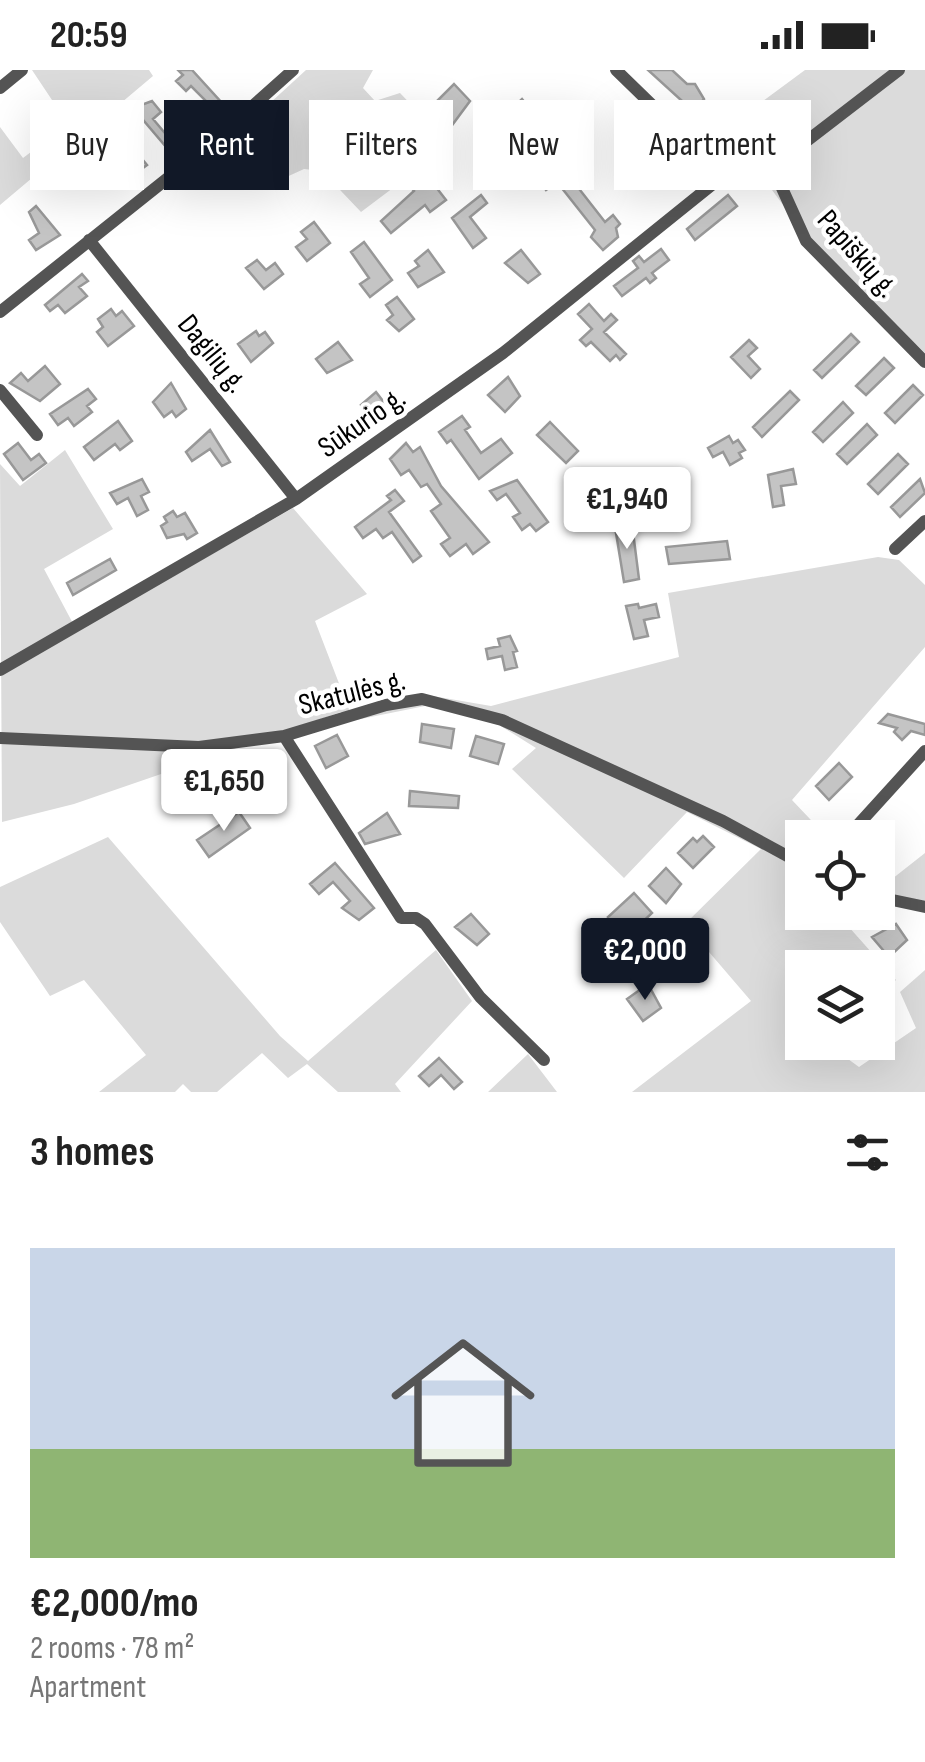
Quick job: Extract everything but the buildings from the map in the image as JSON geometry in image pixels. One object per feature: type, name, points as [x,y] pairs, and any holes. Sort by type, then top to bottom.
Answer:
[{"type":"street","points":[[0,88],[22,70]]},
{"type":"street","points":[[0,312],[208,146],[293,70]]},
{"type":"street","points":[[616,70],[647,100]]},
{"type":"street","points":[[811,136],[898,70]]},
{"type":"street","name":"Sūkurio g.","points":[[0,670],[296,499],[488,364],[705,190]]},
{"type":"street","name":"Papiškių g.","points":[[782,190],[798,230],[812,250],[925,362]]},
{"type":"street","name":"Dagilių g.","points":[[89,240],[296,499]]},
{"type":"street","points":[[0,390],[38,435]]},
{"type":"street","points":[[895,549],[925,521]]},
{"type":"street","name":"Skatulės g.","points":[[0,738],[184,748],[284,736],[386,705],[422,699],[543,737],[723,821],[785,855]]},
{"type":"street","points":[[284,736],[391,906],[401,918],[416,918],[424,924],[480,997],[544,1060]]},
{"type":"street","points":[[863,820],[925,752]]},
{"type":"street","points":[[895,901],[925,907]]},
{"type":"shaded area","points":[[32,70],[149,70],[153,76],[125,100],[52,100]]},
{"type":"shaded area","points":[[306,70],[373,70],[363,88],[374,100],[309,100],[309,170],[289,176],[289,100],[273,100]]},
{"type":"shaded area","points":[[805,70],[925,70],[925,353],[813,246],[772,190],[811,190],[811,100],[765,100]]},
{"type":"shaded area","points":[[400,93],[407,100],[378,100]]},
{"type":"shaded area","points":[[0,127],[23,158],[30,153],[30,180],[0,205]]},
{"type":"shaded area","points":[[340,190],[390,190],[361,212]]},
{"type":"shaded area","points":[[65,450],[113,529],[44,569],[77,631],[293,508],[367,594],[315,621],[350,712],[421,694],[491,706],[679,657],[668,593],[878,557],[899,560],[925,585],[925,647],[792,800],[811,820],[785,820],[785,930],[852,930],[869,950],[785,950],[785,1060],[849,1060],[859,1067],[869,1060],[895,1060],[895,1042],[916,1028],[900,992],[925,970],[925,1092],[632,1092],[751,1001],[685,924],[761,849],[687,812],[624,878],[512,769],[536,748],[499,725],[430,705],[346,722],[341,712],[74,804],[2,822],[0,464],[20,486]]},
{"type":"shaded area","points":[[108,837],[280,1036],[308,1061],[436,950],[472,1001],[395,1084],[401,1092],[338,1092],[307,1064],[288,1078],[262,1053],[217,1092],[191,1092],[183,1084],[175,1092],[99,1092],[146,1055],[84,980],[50,996],[0,922],[0,887]]},
{"type":"shaded area","points":[[925,853],[925,903],[895,899],[895,877]]},
{"type":"shaded area","points":[[528,1054],[557,1092],[488,1092]]}]
